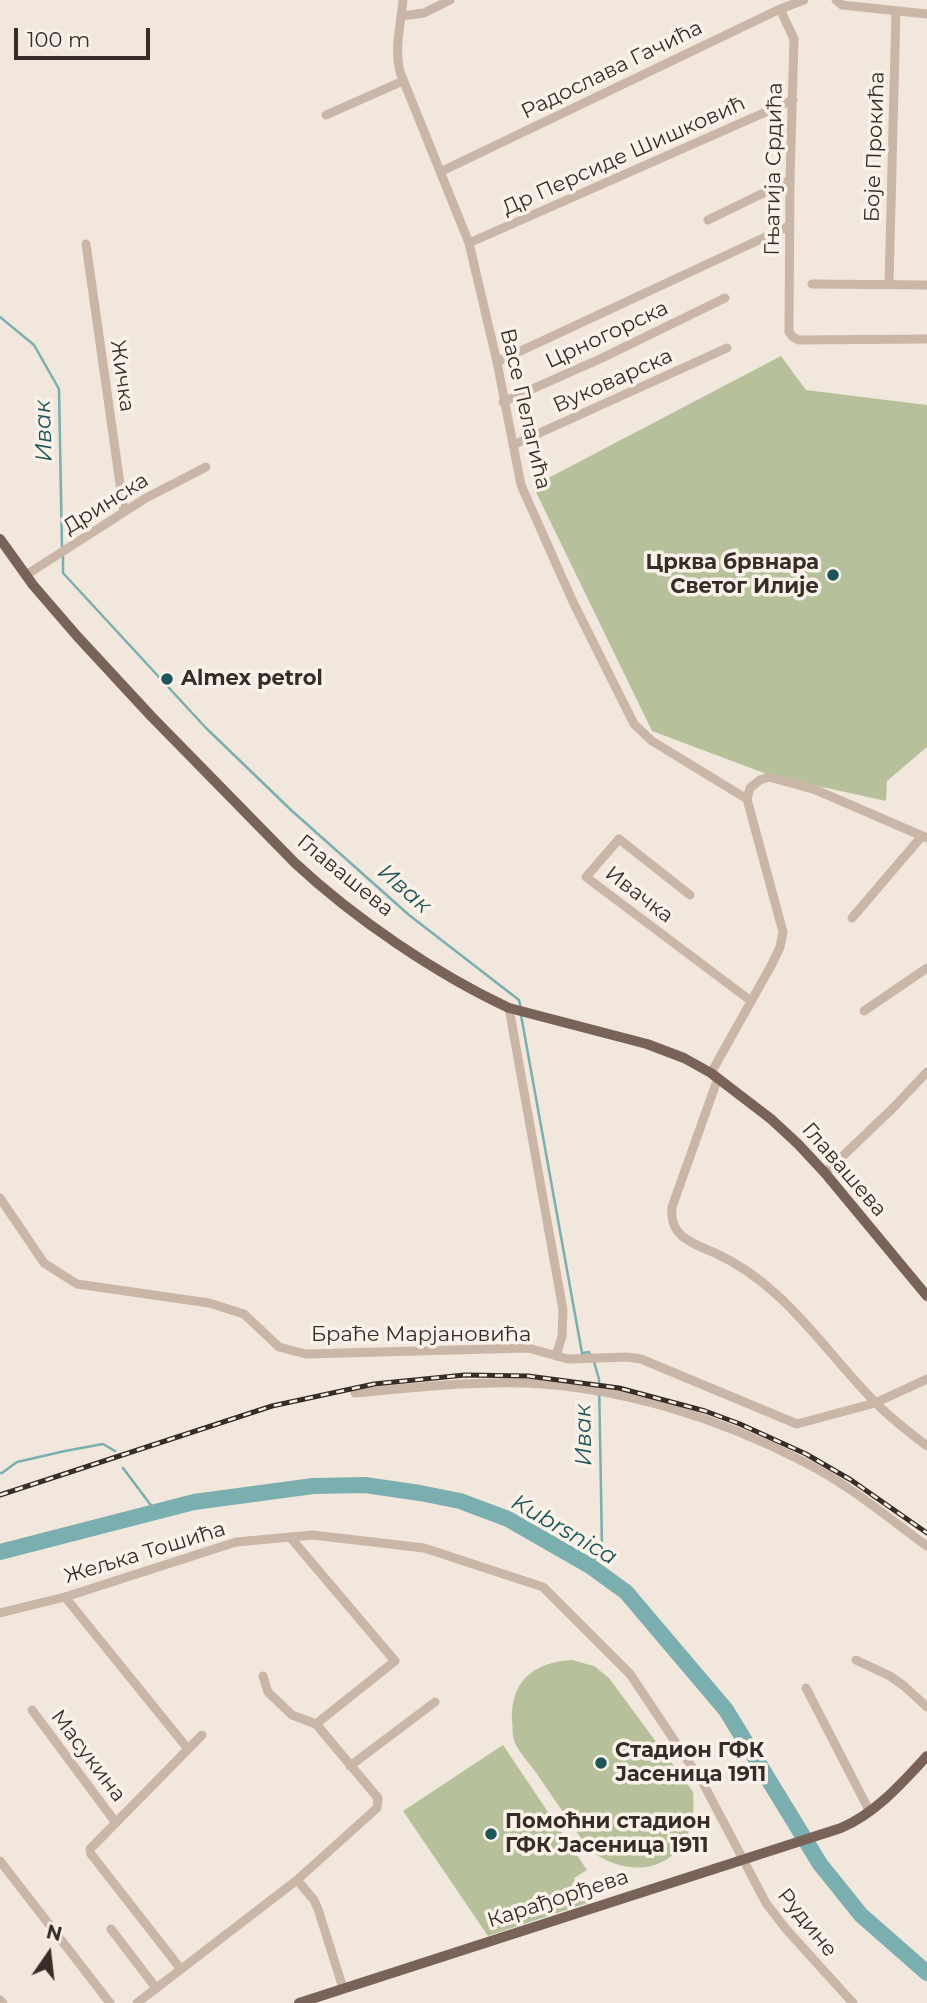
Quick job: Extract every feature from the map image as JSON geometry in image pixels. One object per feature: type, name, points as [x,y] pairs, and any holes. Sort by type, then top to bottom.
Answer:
[{"type":"main road","name":"Главашева","points":[[0,539],[77,636],[151,716],[309,876],[405,948],[462,984],[512,1009],[636,1040],[684,1058],[714,1075],[781,1128],[825,1173],[927,1296]]},
{"type":"main road","name":"Карађорђева","points":[[299,2003],[841,1828],[870,1812],[927,1756]]},
{"type":"street","name":"Васе Пелагића","points":[[402,0],[398,63],[468,243],[497,362],[521,485],[573,602],[634,724],[652,741],[747,799]]},
{"type":"street","points":[[402,16],[424,13],[450,0]]},
{"type":"street","name":"Радослава Гачића","points":[[440,172],[801,0]]},
{"type":"street","points":[[836,0],[842,5],[927,14]]},
{"type":"street","name":"Гњатија Срдића","points":[[780,9],[794,39],[789,332],[799,340],[927,339]]},
{"type":"street","name":"Боје Прокића","points":[[889,284],[896,11]]},
{"type":"street","points":[[326,116],[403,81]]},
{"type":"street","name":"Др Персиде Шишковић","points":[[468,243],[793,100]]},
{"type":"street","points":[[708,220],[790,180]]},
{"type":"street","points":[[497,362],[789,226]]},
{"type":"street","name":"Жичка","points":[[86,244],[124,512]]},
{"type":"street","points":[[812,284],[927,285]]},
{"type":"street","name":"Црногорска","points":[[503,402],[725,298]]},
{"type":"street","name":"Вуковарска","points":[[513,445],[727,348]]},
{"type":"street","name":"Дринска","points":[[26,575],[146,498],[206,467]]},
{"type":"street","points":[[852,918],[925,837],[816,790],[769,777],[760,780],[750,788],[747,799],[783,932],[780,947],[714,1075],[672,1207],[673,1222],[676,1230],[689,1241],[732,1261],[770,1288],[797,1313],[875,1403],[927,1447]]},
{"type":"street","name":"Ивачка","points":[[691,895],[619,839],[586,877],[751,1001]]},
{"type":"street","points":[[864,1011],[927,968]]},
{"type":"street","points":[[512,1009],[563,1310],[562,1336],[556,1356]]},
{"type":"street","points":[[825,1173],[927,1072]]},
{"type":"street","name":"Браће Марјановића","points":[[0,1198],[44,1264],[77,1284],[209,1303],[244,1314],[279,1347],[306,1354],[528,1348],[568,1359],[641,1359],[797,1424],[875,1403],[927,1379]]},
{"type":"street","points":[[355,1393],[458,1383],[524,1383],[580,1387],[621,1394],[722,1426],[806,1462],[849,1489],[927,1546]]},
{"type":"street","name":"Жељка Тошића","points":[[0,1613],[65,1597],[236,1542],[313,1535],[424,1548],[543,1587],[630,1674],[704,1785],[745,1859]]},
{"type":"street","points":[[290,1537],[395,1661],[316,1724]]},
{"type":"street","points":[[65,1597],[188,1749]]},
{"type":"street","points":[[856,1660],[890,1676],[927,1707]]},
{"type":"street","points":[[137,2003],[297,1880],[377,1808],[378,1798],[316,1724],[292,1715],[268,1692],[263,1676]]},
{"type":"street","points":[[806,1688],[870,1812]]},
{"type":"street","points":[[350,1766],[435,1702]]},
{"type":"street","name":"Масукина","points":[[32,1710],[116,1823]]},
{"type":"street","points":[[180,1968],[91,1854],[90,1849],[202,1735]]},
{"type":"street","name":"Рудине","points":[[745,1859],[766,1903],[853,2003]]},
{"type":"street","points":[[0,1861],[110,2003]]},
{"type":"street","points":[[297,1880],[318,1909],[343,1989]]},
{"type":"street","points":[[111,1929],[156,1988]]},
{"type":"green space","points":[[781,356],[806,390],[927,405],[927,747],[887,781],[886,801],[772,776],[652,731],[533,486]]},
{"type":"green space","name":"Стадион ГФК Јасеница 1911","points":[[572,1660],[594,1666],[609,1678],[693,1792],[693,1816],[687,1835],[677,1851],[664,1861],[647,1867],[629,1867],[609,1861],[589,1850],[515,1743],[512,1707],[520,1685],[527,1676],[546,1665]]},
{"type":"green space","name":"Помоћни стадион ГФК Јасеница 1911","points":[[503,1745],[587,1870],[574,1878],[590,1902],[488,1936],[403,1811]]},
{"type":"waterway","name":"Ивак","points":[[0,317],[34,345],[59,389],[62,550]]},
{"type":"waterway","name":"Ивак","points":[[63,557],[63,573],[206,728],[291,810],[409,915],[519,1000],[521,1009]]},
{"type":"waterway","name":"Ивак","points":[[521,1015],[582,1353],[589,1352],[591,1356]]},
{"type":"waterway","name":"Ивак","points":[[590,1566],[602,1548],[599,1379],[594,1362]]},
{"type":"waterway","points":[[0,1473],[17,1462],[65,1451],[103,1444],[115,1451]]},
{"type":"waterway","points":[[123,1468],[156,1512]]},
{"type":"waterway","name":"Kubrsnica","points":[[0,1552],[194,1502],[313,1486],[365,1485],[420,1493],[460,1501],[508,1519],[590,1566],[626,1592],[726,1710],[820,1864],[861,1915],[927,1973]]},
{"type":"railway","points":[[0,1495],[272,1406],[374,1384],[465,1375],[528,1376],[619,1388],[705,1411],[740,1424],[806,1454],[851,1480],[927,1533]]},
{"type":"place","name":"Црква брвнара Светог Илије","points":[[833,575]]},
{"type":"place","name":"Almex petrol","points":[[167,679]]},
{"type":"place","name":"Стадион ГФК Јасеница 1911","points":[[601,1763]]},
{"type":"place","name":"Помоћни стадион ГФК Јасеница 1911","points":[[491,1834]]}]
